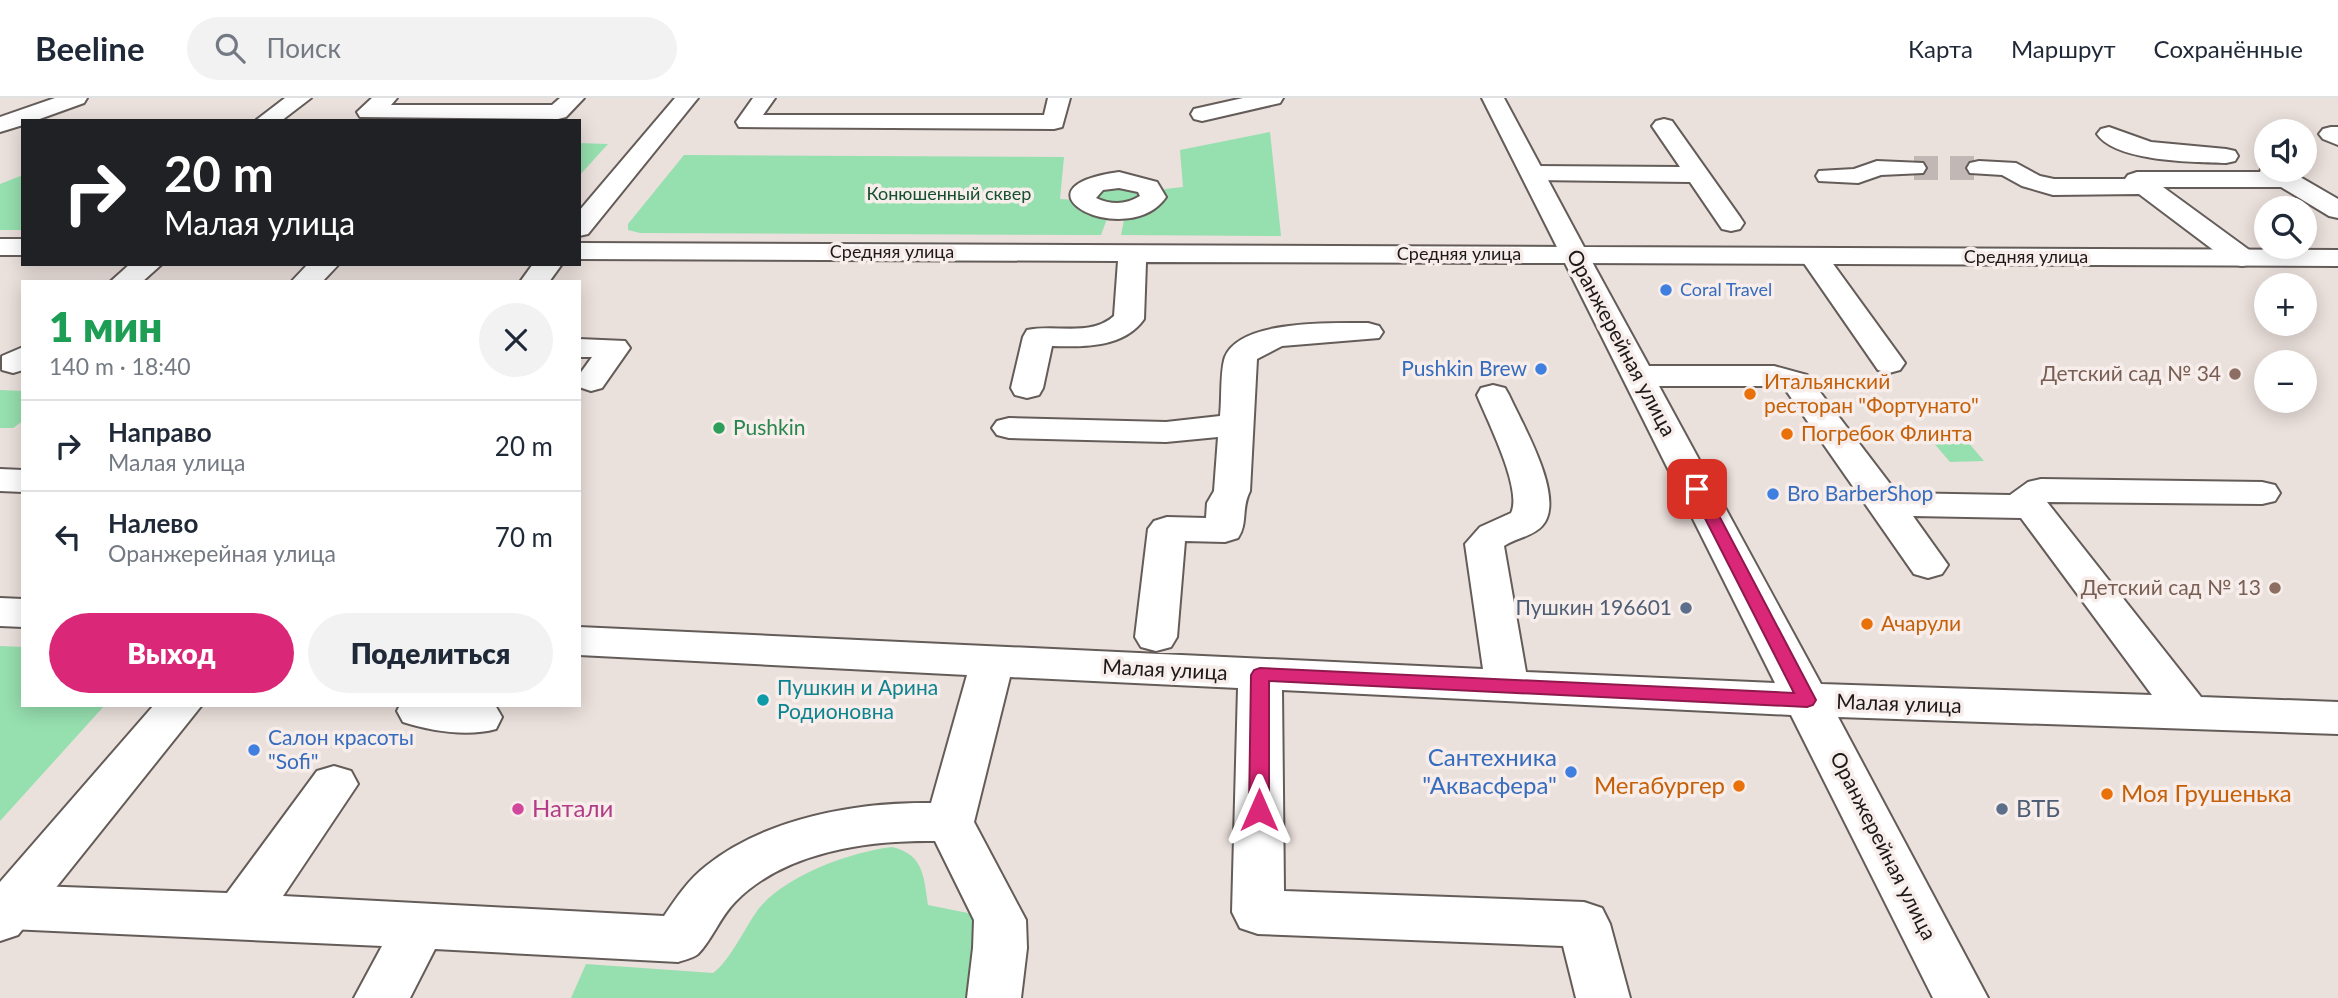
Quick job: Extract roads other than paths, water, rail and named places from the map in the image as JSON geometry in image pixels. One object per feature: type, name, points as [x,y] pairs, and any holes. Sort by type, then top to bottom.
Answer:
[{"type":"street","points":[[0,125],[75,98]]},
{"type":"street","points":[[269,119],[300,98]]},
{"type":"street","points":[[386,98],[368,112],[558,112],[573,98]]},
{"type":"street","points":[[581,226],[687,98]]},
{"type":"street","points":[[764,98],[747,122],[1054,122],[1059,98]]},
{"type":"street","points":[[1202,114],[1272,98]]},
{"type":"street","name":"Оранжерейная улица","points":[[1493,98],[1961,998]]},
{"type":"street","points":[[1664,126],[1731,223]]},
{"type":"street","points":[[2109,134],[2125,144],[2254,163]]},
{"type":"street","points":[[2242,258],[2137,180],[2254,165]]},
{"type":"street","points":[[1828,176],[1858,176],[1877,168],[1914,168]]},
{"type":"street","points":[[1979,168],[2007,168],[2031,181],[2053,187],[2143,186]]},
{"type":"street","points":[[1532,173],[1698,175]]},
{"type":"street","points":[[2299,182],[2326,196],[2338,210]]},
{"type":"street","points":[[1027,388],[1038,337],[1099,334],[1117,328],[1129,318],[1117,210]]},
{"type":"street","points":[[0,247],[21,247]]},
{"type":"street","name":"Средняя улица","points":[[581,251],[2338,258]]},
{"type":"street","points":[[1813,256],[1889,363]]},
{"type":"street","points":[[127,280],[145,266]]},
{"type":"street","points":[[307,280],[322,266]]},
{"type":"street","points":[[536,280],[546,266]]},
{"type":"street","points":[[1156,638],[1167,529],[1225,530],[1225,503],[1233,491],[1241,357],[1244,352],[1264,342],[1305,333],[1368,332]]},
{"type":"street","points":[[581,348],[614,348],[591,381]]},
{"type":"street","points":[[1639,376],[1774,376],[1796,382],[1928,565]]},
{"type":"street","points":[[1493,395],[1532,491],[1534,509],[1529,517],[1488,537],[1484,544],[1507,687]]},
{"type":"street","points":[[1009,428],[1166,432],[1236,425]]},
{"type":"street","points":[[0,480],[21,481]]},
{"type":"street","points":[[2190,714],[2026,499],[2041,490],[2262,493]]},
{"type":"street","points":[[1886,504],[2032,507]]},
{"type":"street","points":[[0,612],[21,613]]},
{"type":"street","name":"Малая улица","points":[[581,641],[1507,687],[2338,718]]},
{"type":"street","points":[[992,662],[950,822],[1000,920],[1000,948],[994,998]]},
{"type":"street","points":[[1260,675],[1258,912],[1584,924],[1603,998]]},
{"type":"street","points":[[5,913],[178,707]]},
{"type":"street","points":[[422,707],[419,711],[480,717]]},
{"type":"street","points":[[240,916],[334,784]]},
{"type":"street","points":[[5,913],[240,916],[678,940],[698,908],[724,881],[765,857],[809,838],[842,829],[913,821],[950,822]]},
{"type":"street","points":[[381,998],[421,925]]},
{"type":"tunnel","points":[[1914,168],[1979,168]]},
{"type":"place","name":"Coral Travel","points":[[1666,290]]},
{"type":"place","name":"Pushkin Brew","points":[[1541,369]]},
{"type":"place","name":"Детский сад № 34","points":[[2235,374]]},
{"type":"place","name":"Итальянский ресторан \"Фортунато\"","points":[[1750,394]]},
{"type":"place","name":"Pushkin","points":[[719,428]]},
{"type":"place","name":"Погребок Флинта","points":[[1787,434]]},
{"type":"place","name":"Bro BarberShop","points":[[1773,494]]},
{"type":"place","name":"Детский сад № 13","points":[[2275,588]]},
{"type":"place","name":"Пушкин 196601","points":[[1686,608]]},
{"type":"place","name":"Ачарули","points":[[1867,624]]},
{"type":"place","name":"Пушкин и Арина Родионовна","points":[[763,700]]},
{"type":"place","name":"Салон красоты \"Sofi\"","points":[[254,750]]},
{"type":"place","name":"Сантехника \"Аквасфера\"","points":[[1571,772]]},
{"type":"place","name":"Мегабургер","points":[[1739,786]]},
{"type":"place","name":"Моя Грушенька","points":[[2107,794]]},
{"type":"place","name":"Натали","points":[[518,809]]},
{"type":"place","name":"ВТБ","points":[[2002,809]]},
{"type":"park label","name":"Конюшенный сквер","points":[[949,194]]}]
